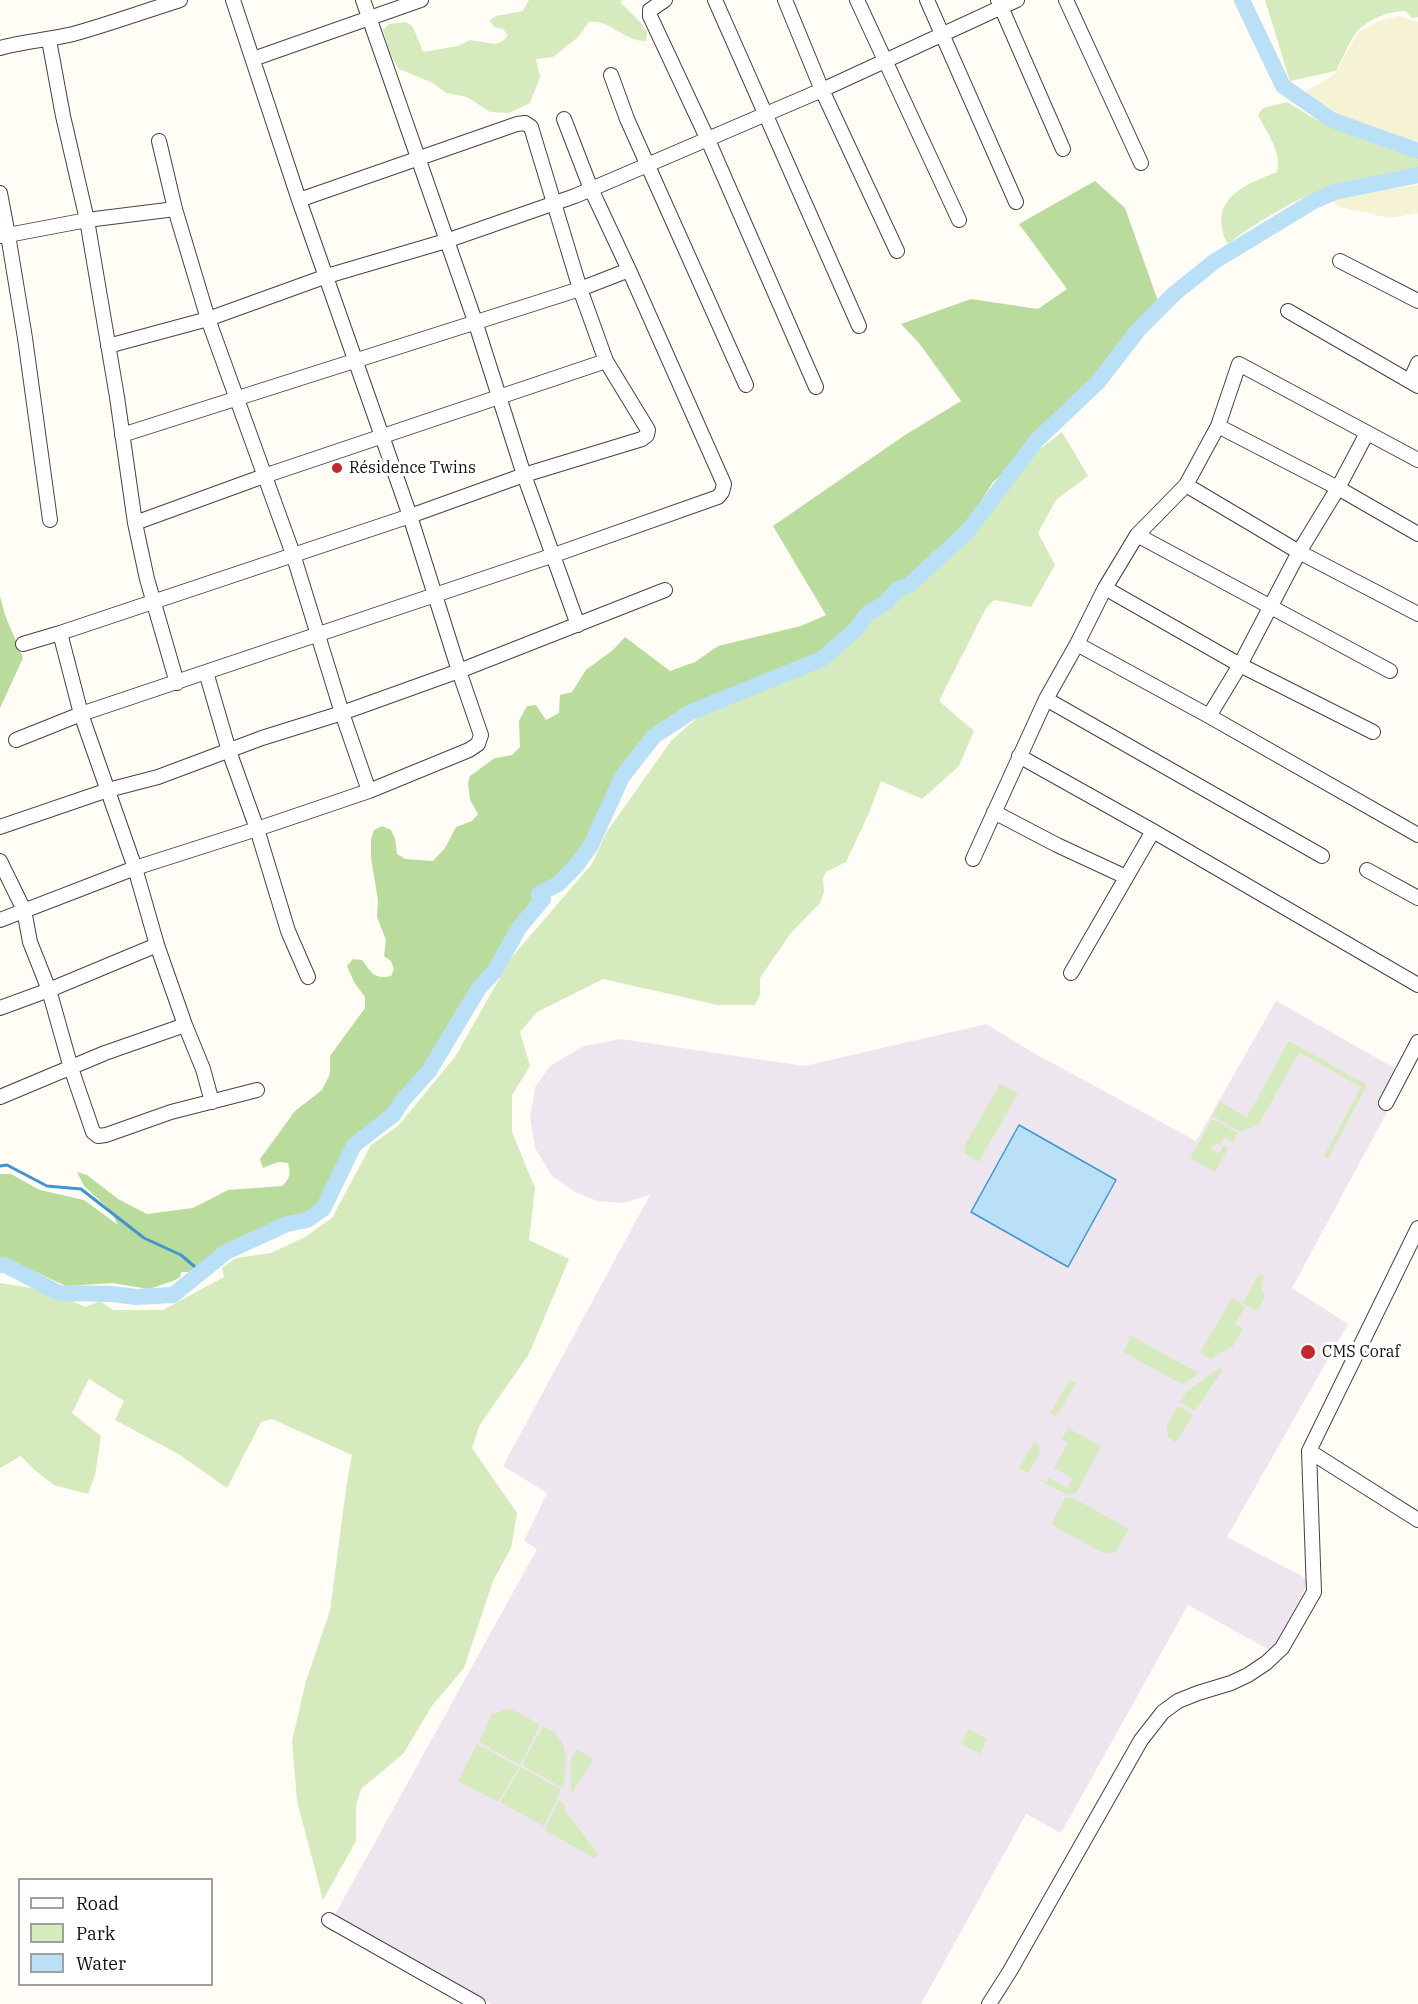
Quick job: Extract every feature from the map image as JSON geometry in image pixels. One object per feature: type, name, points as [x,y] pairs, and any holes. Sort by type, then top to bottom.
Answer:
[{"type":"street","points":[[0,48],[21,42],[49,40],[74,34],[180,0]]},
{"type":"street","points":[[0,920],[135,868],[257,830],[369,791],[470,750],[478,744],[481,735],[410,516],[299,200],[233,0]]},
{"type":"street","points":[[363,0],[475,321],[524,475],[578,625]]},
{"type":"street","points":[[253,59],[421,0]]},
{"type":"street","points":[[665,0],[650,10],[650,16],[708,140],[816,387]]},
{"type":"street","points":[[715,0],[859,326]]},
{"type":"street","points":[[784,0],[822,90],[897,251]]},
{"type":"street","points":[[857,0],[959,220]]},
{"type":"street","points":[[927,0],[1016,202]]},
{"type":"street","points":[[108,346],[208,319],[327,276],[446,241],[555,203],[822,90],[943,34],[999,4],[1017,0]]},
{"type":"street","points":[[1066,0],[1141,163]]},
{"type":"street","points":[[999,4],[1063,149]]},
{"type":"street","points":[[49,40],[63,116],[87,220],[135,523],[153,602],[177,683]]},
{"type":"street","points":[[611,75],[647,166],[699,276],[746,386]]},
{"type":"street","points":[[16,740],[81,714],[554,555],[718,497],[724,484],[591,189],[564,119]]},
{"type":"street","points":[[22,644],[410,516],[524,475],[642,439],[647,435],[648,430],[606,361],[580,289],[531,127],[525,123],[517,124],[299,200]]},
{"type":"street","points":[[159,141],[175,209],[208,319],[292,554],[369,791]]},
{"type":"street","points":[[0,193],[4,236],[26,338],[50,519]]},
{"type":"street","points":[[4,236],[87,220],[175,209]]},
{"type":"street","points":[[1340,261],[1418,301]]},
{"type":"street","points":[[122,435],[580,289],[629,270]]},
{"type":"street","points":[[1288,311],[1414,383],[1418,363]]},
{"type":"street","points":[[135,523],[264,476],[606,361]]},
{"type":"street","points":[[973,859],[1046,699],[1105,588],[1137,535],[1186,485],[1218,426],[1239,364],[1418,460]]},
{"type":"street","points":[[1218,426],[1338,488],[1418,534]]},
{"type":"street","points":[[1209,716],[1240,665],[1299,552],[1338,488],[1367,433]]},
{"type":"street","points":[[1186,485],[1299,552],[1418,614]]},
{"type":"street","points":[[1137,535],[1390,671]]},
{"type":"street","points":[[1105,588],[1240,665],[1373,732]]},
{"type":"street","points":[[0,827],[108,790],[158,777],[262,738],[459,671],[665,590]]},
{"type":"street","points":[[60,633],[81,714],[135,868],[157,945],[203,1070],[212,1102]]},
{"type":"street","points":[[1077,644],[1418,835]]},
{"type":"street","points":[[206,672],[229,751],[257,830],[288,931],[308,977]]},
{"type":"street","points":[[1046,699],[1322,856]]},
{"type":"street","points":[[1019,756],[1418,985]]},
{"type":"street","points":[[994,812],[1126,877]]},
{"type":"street","points":[[1071,973],[1153,831]]},
{"type":"street","points":[[0,861],[24,910],[30,942],[49,990],[71,1068],[93,1132],[98,1136],[106,1135],[171,1113],[256,1090]]},
{"type":"street","points":[[1367,870],[1418,898]]},
{"type":"street","points":[[0,1008],[157,945]]},
{"type":"street","points":[[0,1097],[162,1032],[185,1025]]},
{"type":"street","points":[[1386,1103],[1418,1042]]},
{"type":"street","points":[[989,2004],[1141,1740],[1163,1712],[1178,1701],[1198,1692],[1231,1683],[1266,1663],[1282,1648],[1314,1592],[1309,1451],[1418,1228]]},
{"type":"street","points":[[1309,1451],[1418,1520]]},
{"type":"street","points":[[329,1920],[478,2004]]},
{"type":"shaded area","points":[[1398,16],[1418,22],[1418,147],[1340,116],[1325,105],[1309,99],[1305,92],[1335,74],[1358,32],[1382,20]]},
{"type":"shaded area","points":[[1418,185],[1418,213],[1390,218],[1339,207],[1329,198]]},
{"type":"shaded area","points":[[1276,1001],[1407,1075],[1292,1288],[1348,1324],[1227,1537],[1309,1580],[1273,1652],[1188,1605],[1061,1833],[1026,1814],[921,2004],[491,2004],[333,1918],[537,1549],[524,1541],[547,1493],[503,1466],[650,1195],[623,1203],[597,1201],[575,1192],[552,1176],[535,1148],[530,1118],[535,1087],[550,1066],[584,1046],[621,1039],[804,1066],[986,1024],[1034,1053],[1196,1141]]},
{"type":"green space","points":[[529,0],[623,0],[620,2],[647,32],[646,41],[631,38],[604,24],[589,22],[577,38],[553,57],[536,59],[540,77],[530,103],[509,113],[490,112],[467,97],[446,93],[433,83],[399,69],[390,54],[383,30],[389,24],[406,22],[413,27],[423,52],[458,46],[470,40],[495,44],[503,41],[508,35],[503,29],[494,27],[489,20],[496,16],[523,11]]},
{"type":"green space","points":[[1265,0],[1418,0],[1418,17],[1412,18],[1406,11],[1400,11],[1372,20],[1356,33],[1336,71],[1290,81]]},
{"type":"green space","points":[[1287,102],[1317,120],[1413,154],[1418,158],[1418,168],[1320,190],[1278,211],[1228,244],[1222,227],[1222,216],[1230,198],[1247,185],[1277,172],[1276,150],[1258,115],[1263,108]]},
{"type":"green space","points":[[1095,181],[1125,208],[1159,304],[1130,334],[1127,343],[1054,419],[1033,436],[1015,463],[993,482],[966,525],[917,573],[866,611],[844,634],[811,660],[712,695],[668,718],[642,742],[614,780],[587,841],[558,875],[536,889],[533,905],[516,925],[489,972],[475,986],[456,1019],[449,1025],[434,1055],[391,1109],[353,1139],[325,1195],[313,1208],[299,1217],[231,1245],[190,1272],[181,1272],[180,1277],[173,1281],[149,1289],[112,1283],[66,1286],[16,1263],[0,1260],[0,1174],[11,1174],[40,1190],[84,1200],[118,1225],[111,1211],[84,1186],[77,1172],[87,1175],[118,1199],[147,1214],[193,1208],[228,1190],[282,1186],[289,1176],[288,1163],[278,1162],[263,1168],[260,1159],[295,1111],[322,1090],[330,1074],[330,1056],[365,1008],[365,997],[354,982],[347,966],[353,959],[362,960],[374,974],[381,977],[391,976],[394,969],[391,961],[384,956],[386,940],[377,917],[378,900],[371,858],[371,839],[374,830],[382,826],[391,830],[397,854],[405,859],[433,861],[445,848],[456,827],[472,821],[478,814],[470,800],[468,784],[470,776],[495,758],[512,755],[520,747],[519,721],[527,706],[536,705],[546,720],[559,713],[560,695],[572,692],[586,670],[613,650],[625,637],[670,671],[695,662],[718,646],[801,626],[826,615],[773,526],[905,435],[961,401],[919,343],[901,324],[971,299],[1038,309],[1067,289],[1019,224]]},
{"type":"green space","points":[[1062,432],[1088,476],[1056,500],[1038,533],[1055,565],[1031,607],[994,600],[986,608],[939,701],[974,731],[959,766],[922,799],[881,781],[846,862],[826,872],[823,879],[824,892],[820,903],[790,934],[760,978],[760,995],[755,1005],[718,1005],[603,979],[537,1012],[520,1032],[530,1066],[512,1095],[512,1132],[535,1188],[529,1240],[569,1259],[529,1354],[479,1426],[472,1448],[517,1513],[511,1548],[493,1581],[464,1668],[431,1707],[404,1753],[361,1789],[356,1805],[356,1841],[323,1900],[297,1801],[292,1741],[306,1681],[330,1611],[352,1455],[272,1419],[261,1422],[227,1488],[180,1455],[115,1420],[124,1401],[89,1379],[72,1413],[101,1436],[95,1475],[88,1494],[54,1485],[21,1456],[0,1468],[0,1283],[51,1291],[85,1307],[100,1301],[113,1310],[163,1310],[224,1277],[222,1268],[236,1258],[271,1253],[305,1237],[332,1218],[371,1145],[398,1126],[455,1057],[511,958],[592,864],[606,833],[671,741],[698,717],[817,666],[956,548],[1031,456]]},
{"type":"green space","points":[[0,596],[5,615],[23,658],[0,708]]},
{"type":"green space","points":[[1289,1041],[1367,1085],[1328,1159],[1324,1156],[1361,1087],[1299,1052],[1259,1124],[1241,1132],[1212,1116],[1220,1102],[1247,1117]]},
{"type":"green space","points":[[1000,1084],[1018,1093],[979,1162],[965,1153],[964,1147]]},
{"type":"green space","points":[[1212,1119],[1238,1133],[1233,1142],[1224,1137],[1220,1145],[1215,1143],[1211,1149],[1219,1153],[1224,1146],[1228,1148],[1215,1172],[1190,1158]]},
{"type":"green space","points":[[1259,1273],[1264,1276],[1261,1287],[1265,1297],[1257,1311],[1243,1303]]},
{"type":"green space","points":[[1232,1298],[1245,1307],[1235,1324],[1243,1329],[1233,1346],[1211,1359],[1200,1353]]},
{"type":"green space","points":[[1131,1336],[1199,1373],[1184,1384],[1180,1383],[1123,1352]]},
{"type":"green space","points":[[1219,1368],[1222,1371],[1195,1411],[1180,1402],[1186,1392]]},
{"type":"green space","points":[[1070,1380],[1076,1383],[1056,1417],[1050,1413]]},
{"type":"green space","points":[[1178,1406],[1193,1414],[1176,1443],[1168,1437],[1167,1426]]},
{"type":"green space","points":[[1068,1428],[1101,1446],[1076,1493],[1067,1495],[1040,1480],[1047,1482],[1049,1478],[1068,1488],[1073,1478],[1054,1468],[1068,1443],[1062,1439]]},
{"type":"green space","points":[[1034,1442],[1039,1445],[1040,1452],[1028,1473],[1019,1468]]},
{"type":"green space","points":[[1065,1498],[1073,1498],[1129,1529],[1115,1552],[1105,1554],[1054,1526],[1052,1523]]},
{"type":"green space","points":[[511,1708],[540,1725],[520,1765],[479,1742],[492,1714]]},
{"type":"green space","points":[[543,1726],[552,1731],[563,1744],[566,1760],[563,1788],[522,1765]]},
{"type":"green space","points":[[969,1729],[987,1739],[980,1754],[961,1744]]},
{"type":"green space","points":[[477,1744],[519,1767],[498,1802],[458,1781]]},
{"type":"green space","points":[[577,1749],[593,1760],[571,1794],[571,1759]]},
{"type":"green space","points":[[521,1767],[561,1790],[544,1826],[500,1802]]},
{"type":"green space","points":[[558,1801],[565,1804],[565,1810],[598,1854],[594,1858],[545,1830]]},
{"type":"water","points":[[1019,1125],[1116,1180],[1068,1267],[971,1212]]},
{"type":"waterway","points":[[1242,0],[1283,86],[1332,120],[1418,151]]},
{"type":"waterway","points":[[0,1265],[5,1265],[59,1293],[136,1297],[173,1295],[226,1252],[287,1224],[307,1220],[323,1209],[354,1145],[393,1115],[429,1071],[479,988],[494,972],[519,928],[543,899],[539,894],[558,884],[576,866],[591,845],[622,777],[654,736],[691,712],[822,659],[856,629],[868,613],[884,604],[898,589],[909,585],[967,532],[1036,441],[1098,382],[1139,329],[1175,293],[1215,261],[1314,201],[1335,192],[1418,175]]},
{"type":"waterway","points":[[0,1166],[7,1165],[47,1186],[81,1189],[144,1238],[181,1255],[201,1272]]},
{"type":"place","name":"Résidence Twins","points":[[337,468]]},
{"type":"place","name":"CMS Coraf","points":[[1308,1352]]}]
